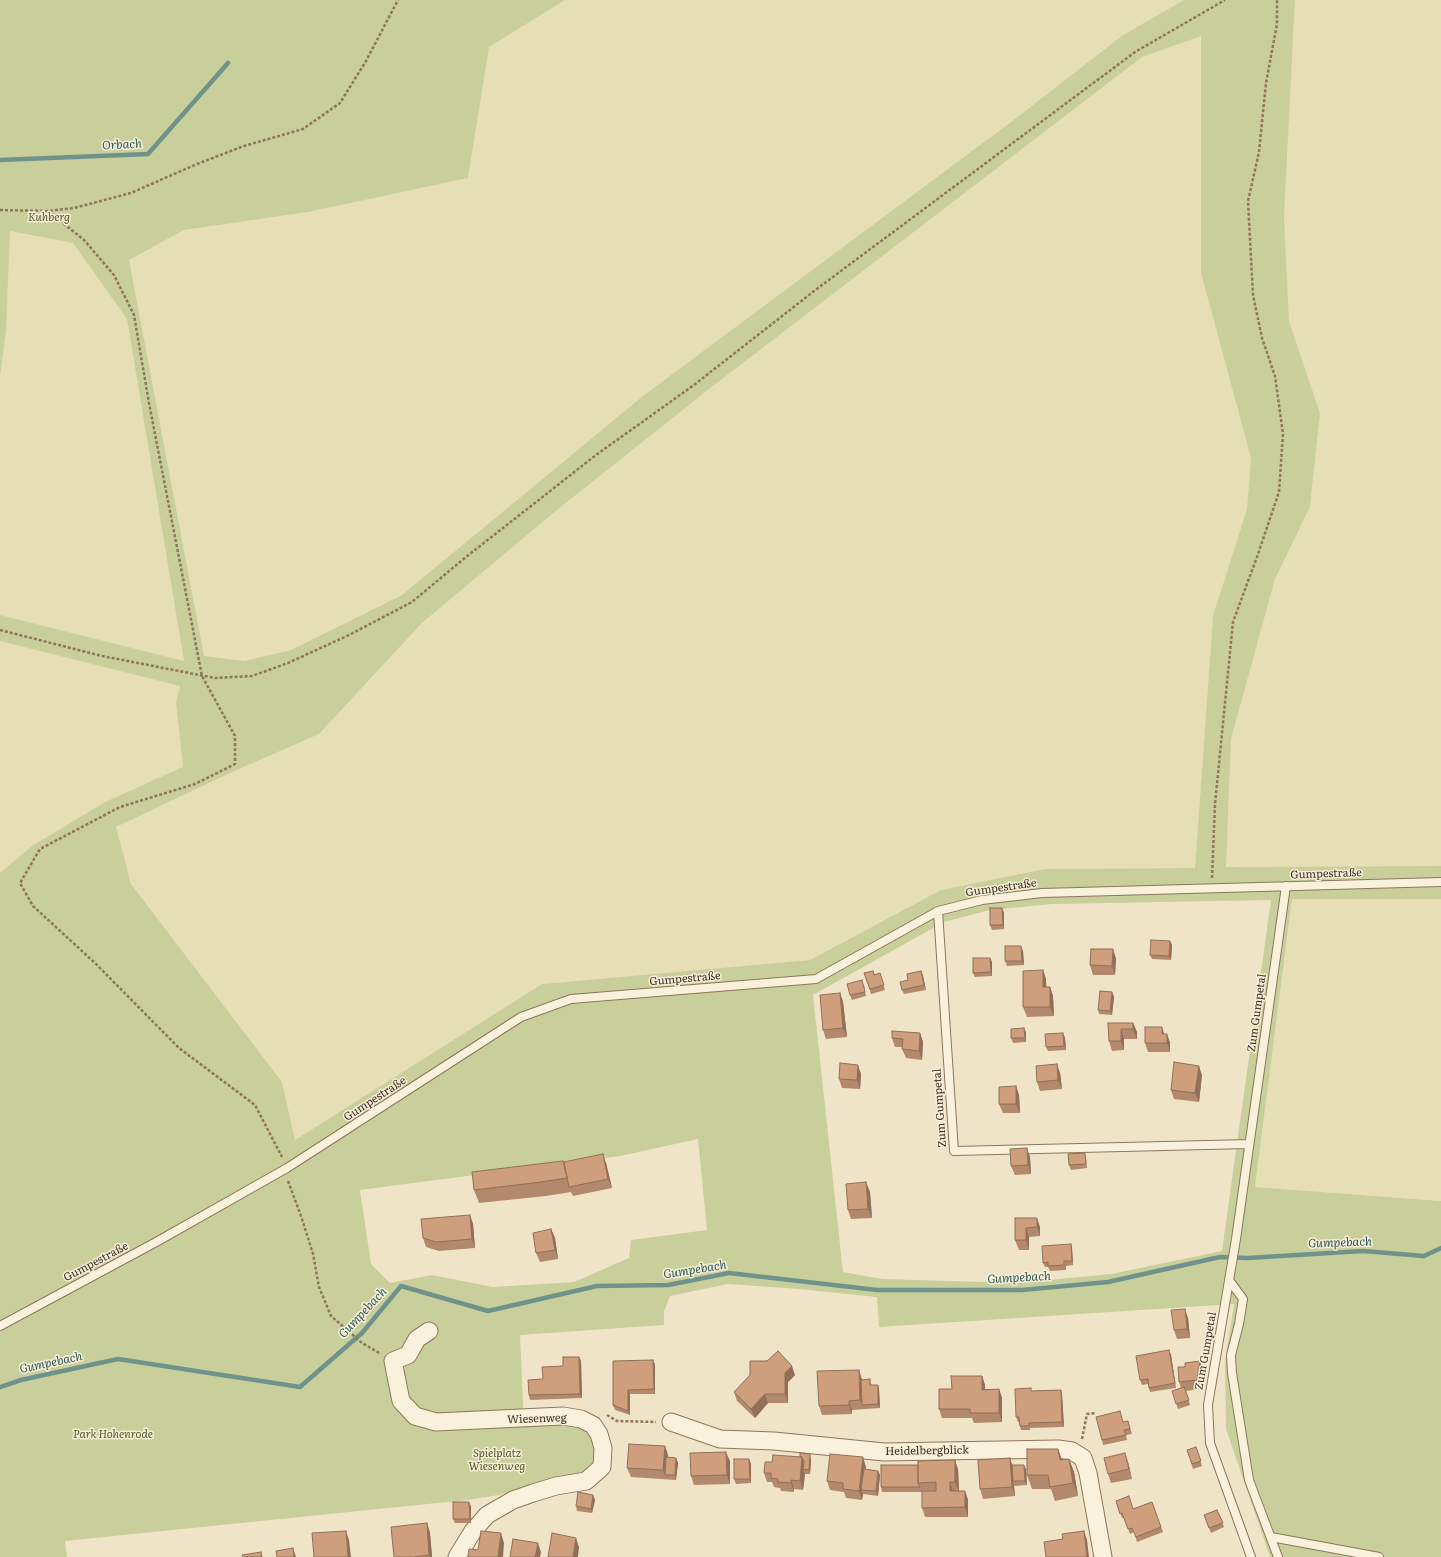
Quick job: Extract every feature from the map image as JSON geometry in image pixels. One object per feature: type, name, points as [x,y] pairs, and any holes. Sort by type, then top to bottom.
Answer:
[{"type":"street","name":"Wiesenweg","points":[[429,1330],[417,1339],[408,1355],[393,1361],[401,1401],[415,1416],[436,1422],[563,1416],[581,1419],[593,1425]]},
{"type":"street","name":"Heidelbergblick","points":[[671,1422],[720,1439],[774,1441],[884,1452],[1058,1449],[1072,1451],[1078,1455]]},
{"type":"street","points":[[457,1557],[473,1531],[487,1515],[513,1500],[533,1493],[556,1486],[586,1482],[602,1467],[603,1448],[600,1434],[593,1425]]},
{"type":"street","points":[[1078,1455],[1083,1458],[1088,1473],[1103,1557]]},
{"type":"lane","name":"Gumpestraße","points":[[0,1326],[158,1241],[287,1168],[521,1016],[571,999],[816,979],[938,911],[982,900],[1042,893],[1441,882]]},
{"type":"lane","name":"Zum Gumpetal","points":[[1251,1557],[1210,1444],[1208,1406],[1236,1239],[1286,886]]},
{"type":"lane","name":"Zum Gumpetal","points":[[938,911],[954,1152],[1249,1144]]},
{"type":"lane","points":[[1230,1279],[1243,1299],[1239,1324],[1231,1355],[1233,1381],[1249,1480],[1278,1557]]},
{"type":"lane","points":[[1270,1537],[1379,1557]]},
{"type":"path","points":[[0,210],[48,211],[74,208],[131,193],[197,164],[244,146],[303,129],[340,103],[366,61],[398,0]]},
{"type":"path","points":[[0,630],[102,656],[215,678],[252,676],[288,663],[349,635],[412,602],[466,557],[596,455],[694,385],[830,279],[1135,52],[1225,0]]},
{"type":"path","points":[[1212,888],[1215,804],[1233,622],[1279,492],[1283,434],[1275,376],[1262,338],[1253,295],[1248,201],[1259,152],[1266,83],[1277,24],[1277,0]]},
{"type":"path","points":[[48,211],[84,240],[114,275],[134,315],[149,403],[202,676],[235,736],[235,764],[195,784],[120,807],[40,849],[20,883],[33,906],[95,962],[179,1048],[255,1105],[287,1168],[288,1184],[301,1216],[313,1254],[319,1287],[331,1316],[362,1343],[370,1348]]},
{"type":"path","points":[[593,1425],[603,1413],[617,1421],[671,1422]]},
{"type":"path","points":[[1078,1455],[1087,1414],[1096,1413]]},
{"type":"shaded area","points":[[565,0],[1184,0],[1123,35],[1011,122],[643,396],[402,595],[291,650],[244,661],[204,656],[129,260],[184,230],[308,212],[468,178],[489,47]]},
{"type":"shaded area","points":[[1295,0],[1441,0],[1441,866],[1226,867],[1231,739],[1275,579],[1310,507],[1320,413],[1289,321],[1284,217]]},
{"type":"shaded area","points":[[1201,35],[1201,273],[1251,458],[1247,509],[1213,616],[1195,868],[1045,869],[941,890],[810,960],[542,984],[295,1140],[282,1082],[131,884],[116,827],[230,773],[319,734],[422,623],[557,510],[709,389],[1142,57]]},
{"type":"shaded area","points":[[10,231],[73,243],[127,319],[184,661],[0,615],[0,376],[6,332]]},
{"type":"shaded area","points":[[0,641],[180,686],[176,702],[183,768],[105,802],[32,846],[0,873]]},
{"type":"shaded area","points":[[1292,899],[1441,899],[1441,1201],[1255,1187]]},
{"type":"green space","points":[[0,0],[565,0],[489,47],[468,178],[308,212],[184,230],[129,260],[204,656],[244,661],[291,650],[402,595],[643,396],[1011,122],[1123,35],[1184,0],[1295,0],[1284,217],[1289,321],[1320,413],[1310,507],[1275,579],[1231,739],[1226,867],[1441,866],[1441,899],[1292,899],[1255,1187],[1441,1201],[1441,1557],[1270,1557],[1226,1429],[1225,1362],[1234,1304],[879,1327],[877,1297],[728,1284],[670,1296],[664,1311],[664,1325],[520,1335],[524,1425],[558,1423],[579,1427],[590,1434],[597,1448],[597,1462],[581,1476],[523,1487],[499,1495],[467,1500],[65,1541],[67,1557],[0,1557],[0,873],[32,846],[105,802],[183,767],[176,702],[180,686],[0,641],[0,615],[184,661],[127,319],[73,243],[10,231],[6,332],[0,376]],"holes":[[[1201,36],[1201,273],[1251,458],[1247,509],[1213,616],[1195,868],[1045,869],[941,890],[810,960],[542,984],[295,1140],[282,1082],[131,884],[116,827],[230,773],[319,734],[422,623],[557,510],[709,389],[1142,57]],[[1271,900],[1222,1251],[1111,1274],[1018,1283],[882,1279],[843,1272],[813,995],[944,922],[990,910],[1052,904]],[[698,1139],[707,1230],[631,1240],[629,1258],[574,1282],[493,1287],[432,1275],[390,1283],[371,1264],[360,1190],[620,1156]]]},
{"type":"building","points":[[990,908],[1002,908],[1003,925],[990,925]]},
{"type":"building","points":[[1151,940],[1170,941],[1169,956],[1150,955]]},
{"type":"building","points":[[1005,946],[1021,946],[1022,961],[1005,961]]},
{"type":"building","points":[[1091,949],[1113,949],[1112,966],[1090,965]]},
{"type":"building","points":[[973,958],[990,958],[991,972],[973,973]]},
{"type":"building","points":[[1043,970],[1043,987],[1050,987],[1050,1007],[1023,1007],[1023,971]]},
{"type":"building","points":[[873,971],[874,975],[880,973],[884,985],[870,989],[864,973]]},
{"type":"building","points":[[921,971],[924,985],[902,990],[900,982],[908,980],[907,974]]},
{"type":"building","points":[[862,980],[865,992],[850,995],[847,984]]},
{"type":"building","points":[[1100,991],[1112,992],[1110,1011],[1098,1010]]},
{"type":"building","points":[[840,993],[843,1028],[823,1030],[820,995]]},
{"type":"building","points":[[1108,1023],[1133,1023],[1133,1029],[1121,1029],[1121,1041],[1109,1041]]},
{"type":"building","points":[[1145,1027],[1162,1027],[1162,1034],[1167,1034],[1167,1043],[1145,1043]]},
{"type":"building","points":[[1024,1028],[1025,1038],[1011,1038],[1011,1029]]},
{"type":"building","points":[[892,1031],[920,1033],[919,1051],[902,1049],[903,1039],[892,1038]]},
{"type":"building","points":[[1063,1033],[1064,1046],[1046,1047],[1045,1034]]},
{"type":"building","points":[[1174,1062],[1199,1066],[1195,1093],[1171,1090]]},
{"type":"building","points":[[840,1063],[858,1065],[857,1080],[839,1079]]},
{"type":"building","points":[[1057,1064],[1058,1080],[1037,1082],[1036,1066]]},
{"type":"building","points":[[1016,1086],[1016,1104],[999,1104],[999,1087]]},
{"type":"building","points":[[1027,1148],[1028,1165],[1011,1166],[1010,1149]]},
{"type":"building","points":[[1085,1153],[1086,1164],[1069,1165],[1068,1154]]},
{"type":"building","points":[[603,1154],[608,1179],[569,1187],[564,1162]]},
{"type":"building","points":[[563,1161],[567,1178],[474,1190],[472,1172]]},
{"type":"building","points":[[866,1182],[868,1209],[848,1210],[846,1184]]},
{"type":"building","points":[[470,1215],[472,1239],[436,1242],[423,1238],[421,1219]]},
{"type":"building","points":[[1015,1218],[1037,1218],[1037,1227],[1026,1228],[1026,1240],[1015,1240]]},
{"type":"building","points":[[551,1229],[555,1250],[536,1253],[533,1233]]},
{"type":"building","points":[[1071,1244],[1072,1261],[1064,1261],[1064,1265],[1048,1266],[1048,1262],[1043,1263],[1042,1246]]},
{"type":"building","points":[[1185,1309],[1187,1329],[1174,1330],[1171,1310]]},
{"type":"building","points":[[1169,1350],[1175,1383],[1149,1388],[1148,1379],[1140,1380],[1136,1356]]},
{"type":"building","points":[[778,1351],[792,1366],[785,1373],[785,1394],[765,1394],[751,1409],[734,1392],[750,1375],[750,1361],[767,1361]]},
{"type":"building","points":[[563,1357],[579,1357],[580,1394],[529,1395],[528,1380],[543,1379],[542,1367],[563,1366]]},
{"type":"building","points":[[653,1360],[654,1389],[628,1390],[628,1411],[613,1405],[613,1361]]},
{"type":"building","points":[[1200,1361],[1197,1380],[1179,1382],[1178,1367],[1185,1367],[1185,1363]]},
{"type":"building","points":[[859,1370],[860,1400],[849,1401],[849,1405],[819,1406],[817,1371]]},
{"type":"building","points":[[951,1376],[982,1376],[982,1390],[999,1389],[999,1413],[970,1413],[970,1409],[939,1409],[939,1389],[952,1389]]},
{"type":"building","points":[[870,1379],[870,1385],[878,1385],[878,1404],[862,1405],[861,1380]]},
{"type":"building","points":[[1184,1387],[1189,1400],[1176,1404],[1172,1391]]},
{"type":"building","points":[[1031,1388],[1031,1391],[1061,1390],[1062,1422],[1029,1423],[1029,1426],[1020,1426],[1019,1417],[1016,1417],[1015,1389]]},
{"type":"building","points":[[1120,1411],[1123,1422],[1128,1421],[1130,1429],[1124,1430],[1126,1435],[1102,1440],[1096,1417]]},
{"type":"building","points":[[629,1444],[665,1446],[663,1470],[627,1468]]},
{"type":"building","points":[[1196,1447],[1201,1461],[1192,1464],[1187,1450]]},
{"type":"building","points":[[1027,1449],[1058,1449],[1060,1460],[1069,1459],[1073,1483],[1050,1487],[1048,1475],[1027,1475]]},
{"type":"building","points":[[726,1452],[727,1475],[691,1476],[690,1453]]},
{"type":"building","points":[[800,1453],[810,1454],[809,1470],[803,1469],[804,1462],[802,1457],[800,1457]]},
{"type":"building","points":[[1125,1453],[1129,1469],[1108,1474],[1104,1458]]},
{"type":"building","points":[[830,1454],[863,1457],[859,1491],[843,1489],[843,1483],[827,1481]]},
{"type":"building","points":[[773,1455],[802,1457],[800,1481],[791,1480],[791,1483],[778,1482],[778,1479],[771,1478],[771,1473],[764,1473],[765,1462],[772,1462]]},
{"type":"building","points":[[666,1457],[676,1458],[675,1475],[665,1475]]},
{"type":"building","points":[[1010,1458],[1012,1487],[980,1489],[978,1460]]},
{"type":"building","points":[[734,1459],[749,1459],[750,1479],[734,1479]]},
{"type":"building","points":[[955,1460],[955,1482],[950,1482],[950,1491],[965,1491],[965,1507],[922,1508],[922,1491],[936,1491],[936,1482],[918,1483],[918,1461]]},
{"type":"building","points":[[881,1465],[918,1465],[918,1483],[920,1487],[881,1487]]},
{"type":"building","points":[[1012,1465],[1024,1465],[1025,1481],[1013,1481]]},
{"type":"building","points":[[864,1469],[878,1471],[876,1491],[861,1490]]},
{"type":"building","points":[[578,1492],[593,1495],[591,1509],[576,1506]]},
{"type":"building","points":[[1129,1496],[1133,1509],[1152,1502],[1161,1527],[1136,1537],[1132,1528],[1128,1529],[1122,1513],[1120,1514],[1116,1501]]},
{"type":"building","points":[[453,1502],[469,1502],[470,1519],[453,1519]]},
{"type":"building","points":[[1217,1510],[1223,1523],[1209,1528],[1204,1515]]},
{"type":"building","points":[[427,1523],[429,1555],[394,1557],[391,1527]]},
{"type":"building","points":[[346,1531],[348,1557],[314,1557],[312,1533]]},
{"type":"building","points":[[481,1531],[501,1533],[498,1557],[468,1557],[469,1549],[478,1550]]},
{"type":"building","points":[[1084,1531],[1087,1557],[1046,1557],[1044,1542],[1063,1539],[1062,1534]]},
{"type":"building","points":[[552,1533],[576,1538],[573,1557],[548,1557]]},
{"type":"building","points":[[513,1539],[538,1543],[535,1557],[510,1557]]},
{"type":"building","points":[[293,1548],[294,1557],[277,1557],[276,1551]]},
{"type":"building","points":[[261,1552],[262,1557],[243,1557],[242,1555]]},
{"type":"waterway","name":"Orbach","points":[[0,160],[148,154],[228,63]]},
{"type":"waterway","name":"Gumpebach","points":[[0,1387],[21,1380],[118,1359],[300,1387],[362,1333],[401,1286],[488,1311],[597,1286],[668,1285],[729,1273],[877,1290],[1022,1290],[1108,1282],[1220,1257],[1248,1258],[1363,1251],[1424,1256],[1441,1248]]},
{"type":"park label","name":"Kuhberg","points":[[49,218]]},
{"type":"park label","name":"Park Hohenrode","points":[[113,1435]]},
{"type":"park label","name":"Spielplatz Wiesenweg","points":[[497,1460]]}]
